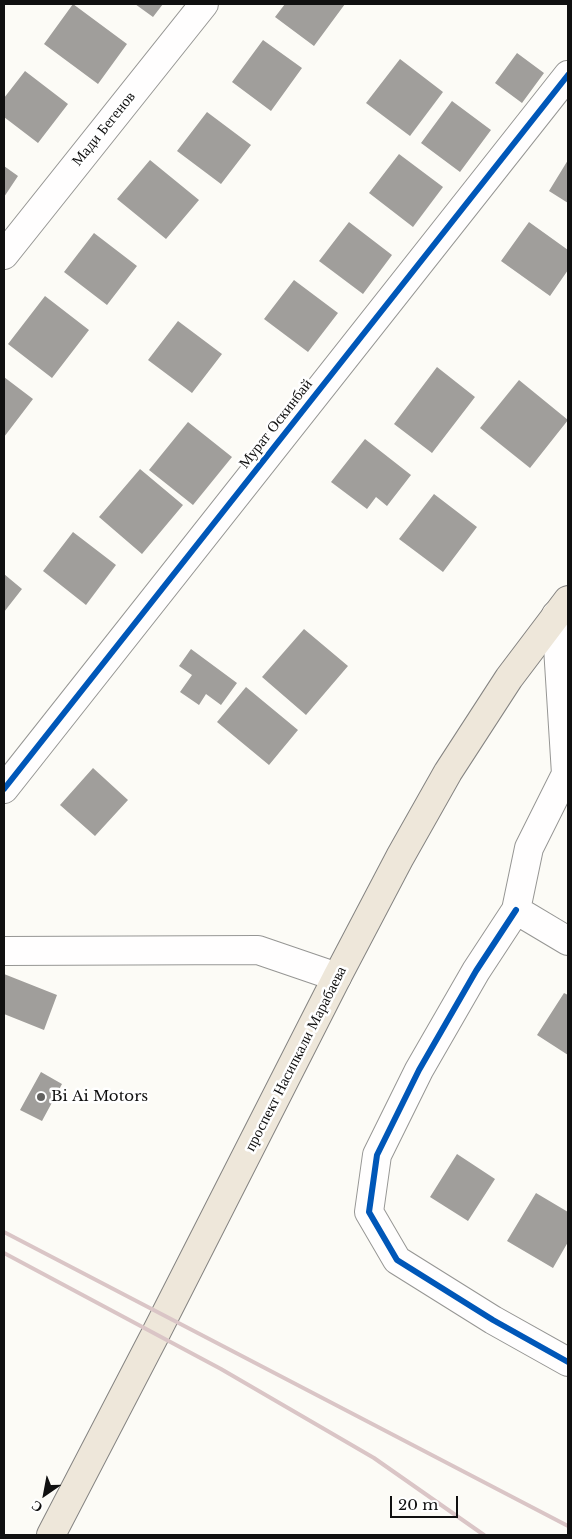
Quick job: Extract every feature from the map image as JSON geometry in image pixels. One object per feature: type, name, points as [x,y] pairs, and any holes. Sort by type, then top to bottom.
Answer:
[{"type":"main road","name":"проспект Насипкали Марабаева","points":[[50,1535],[156,1333],[400,857],[448,772],[509,678],[562,607]]},
{"type":"street","name":"Мади Бегенов","points":[[4,255],[204,4]]},
{"type":"street","name":"Мурат Оскинбай","points":[[4,789],[568,75]]},
{"type":"street","points":[[562,607],[566,774],[529,848],[516,910],[476,972],[419,1070],[377,1155],[369,1212],[397,1260],[493,1320],[568,1362]]},
{"type":"street","points":[[516,910],[568,941]]},
{"type":"street","points":[[4,951],[258,950],[337,977]]},
{"type":"building","points":[[73,4],[127,44],[98,84],[44,44]]},
{"type":"building","points":[[135,4],[163,4],[153,17]]},
{"type":"building","points":[[285,4],[345,4],[314,46],[275,17]]},
{"type":"building","points":[[263,40],[302,68],[271,111],[232,82]]},
{"type":"building","points":[[517,53],[544,73],[522,103],[495,83]]},
{"type":"building","points":[[400,59],[443,92],[410,136],[366,103]]},
{"type":"building","points":[[25,71],[68,104],[38,143],[4,117],[4,98]]},
{"type":"building","points":[[452,101],[491,130],[460,172],[421,143]]},
{"type":"building","points":[[207,112],[251,145],[221,184],[177,151]]},
{"type":"building","points":[[399,154],[443,187],[413,227],[369,193]]},
{"type":"building","points":[[150,160],[199,200],[166,239],[117,199]]},
{"type":"building","points":[[568,160],[568,203],[549,191]]},
{"type":"building","points":[[4,166],[18,176],[4,197]]},
{"type":"building","points":[[349,222],[392,255],[363,294],[319,261]]},
{"type":"building","points":[[529,222],[568,250],[568,270],[550,296],[501,261]]},
{"type":"building","points":[[94,233],[137,266],[107,305],[64,272]]},
{"type":"building","points":[[294,280],[338,313],[308,352],[264,319]]},
{"type":"building","points":[[45,296],[89,330],[52,378],[8,344]]},
{"type":"building","points":[[178,321],[222,354],[192,393],[148,360]]},
{"type":"building","points":[[437,367],[475,397],[432,453],[394,424]]},
{"type":"building","points":[[4,377],[33,399],[4,437]]},
{"type":"building","points":[[519,380],[568,420],[530,468],[480,428]]},
{"type":"building","points":[[188,422],[232,457],[193,505],[149,470]]},
{"type":"building","points":[[365,439],[411,475],[387,506],[376,497],[367,509],[331,482]]},
{"type":"building","points":[[140,469],[183,505],[142,554],[99,517]]},
{"type":"building","points":[[434,494],[477,527],[443,572],[399,539]]},
{"type":"building","points":[[73,532],[116,565],[86,605],[43,571]]},
{"type":"building","points":[[4,574],[22,589],[4,612]]},
{"type":"building","points":[[304,629],[348,666],[306,715],[262,677]]},
{"type":"building","points":[[191,649],[237,683],[221,705],[206,694],[199,705],[180,692],[192,675],[179,666]]},
{"type":"building","points":[[246,687],[298,730],[269,765],[217,722]]},
{"type":"building","points":[[93,768],[128,800],[95,836],[60,805]]},
{"type":"building","points":[[4,974],[57,995],[44,1030],[4,1014]]},
{"type":"building","points":[[564,993],[568,995],[568,1055],[537,1035]]},
{"type":"building","name":"Bi Ai Motors","points":[[41,1072],[62,1084],[42,1121],[20,1110]]},
{"type":"building","points":[[457,1154],[495,1179],[468,1221],[430,1197]]},
{"type":"building","points":[[536,1193],[568,1212],[568,1242],[553,1268],[507,1241]]},
{"type":"railway","points":[[4,1232],[568,1526]]},
{"type":"railway","points":[[4,1253],[221,1369],[374,1458],[484,1535]]},
{"type":"cycle path","points":[[4,789],[568,75]]},
{"type":"cycle path","points":[[516,910],[476,971],[419,1070],[377,1155],[369,1212],[397,1260],[493,1320],[568,1362]]},
{"type":"place","name":"Bi Ai Motors","points":[[41,1097]]}]
